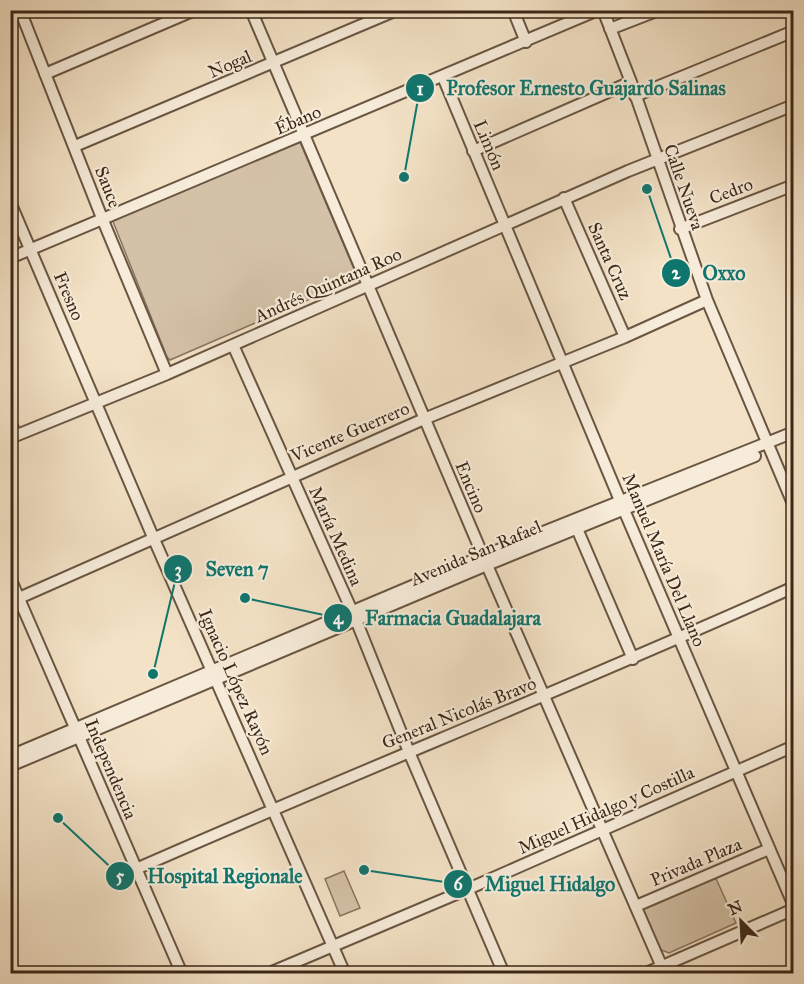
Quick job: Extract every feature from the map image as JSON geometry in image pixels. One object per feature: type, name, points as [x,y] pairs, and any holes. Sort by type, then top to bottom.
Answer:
[{"type":"street","name":"Sauce","points":[[20,10],[102,218],[167,374]]},
{"type":"street","points":[[45,74],[195,10]]},
{"type":"street","name":"Encino","points":[[251,10],[367,287],[664,970]]},
{"type":"street","name":"Nogal","points":[[75,146],[397,10]]},
{"type":"street","points":[[513,10],[526,42]]},
{"type":"street","name":"Ébano","points":[[10,258],[598,10]]},
{"type":"street","name":"Calle Nueva","points":[[603,10],[631,82],[706,300],[794,506]]},
{"type":"street","points":[[610,29],[659,10]]},
{"type":"street","points":[[635,96],[794,31]]},
{"type":"street","name":"Limón","points":[[443,77],[505,225]]},
{"type":"street","points":[[473,151],[631,82]]},
{"type":"street","name":"Andrés Quintana Roo","points":[[13,437],[167,374],[564,198],[794,105]]},
{"type":"street","name":"Cedro","points":[[680,229],[794,185]]},
{"type":"street","name":"Santa Cruz","points":[[564,198],[625,337]]},
{"type":"street","name":"Fresno","points":[[10,202],[96,404]]},
{"type":"street","name":"Manuel María Del Llano","points":[[505,225],[794,908]]},
{"type":"street","name":"Vicente Guerrero","points":[[15,600],[291,476],[625,337],[706,300]]},
{"type":"street","name":"María Medina","points":[[233,345],[355,616],[408,752],[504,974]]},
{"type":"street","name":"Ignacio López Rayón","points":[[96,404],[345,974]]},
{"type":"street","points":[[10,422],[13,437]]},
{"type":"street","name":"Avenida San Rafael","points":[[10,766],[78,733],[485,561],[769,446],[789,434]]},
{"type":"street","points":[[575,524],[633,659]]},
{"type":"street","name":"Independencia","points":[[10,578],[15,600],[78,733],[182,974]]},
{"type":"street","name":"General Nicolás Bravo","points":[[135,869],[274,808],[633,659],[794,587]]},
{"type":"street","name":"Avenida San Rafael","points":[[10,756],[78,733]]},
{"type":"street","name":"Miguel Hidalgo y Costilla","points":[[267,974],[794,746]]},
{"type":"street","name":"Privada Plaza","points":[[636,906],[769,849]]},
{"type":"street","points":[[644,974],[664,970],[794,908]]},
{"type":"shaded area","points":[[296,141],[300,142],[357,276],[354,280],[170,360],[112,219]]},
{"type":"shaded area","points":[[344,871],[360,908],[340,916],[325,879]]},
{"type":"shaded area","points":[[714,874],[736,923],[669,953],[661,950],[643,910],[646,903]]},
{"type":"place","name":"Profesor Ernesto Guajardo Salinas","points":[[404,177]]},
{"type":"place","name":"Oxxo","points":[[647,189]]},
{"type":"place","name":"Farmacia Guadalajara","points":[[245,598]]},
{"type":"place","name":"Seven 7","points":[[153,674]]},
{"type":"place","name":"Hospital Regionale","points":[[58,818]]},
{"type":"place","name":"Miguel Hidalgo","points":[[364,870]]}]
